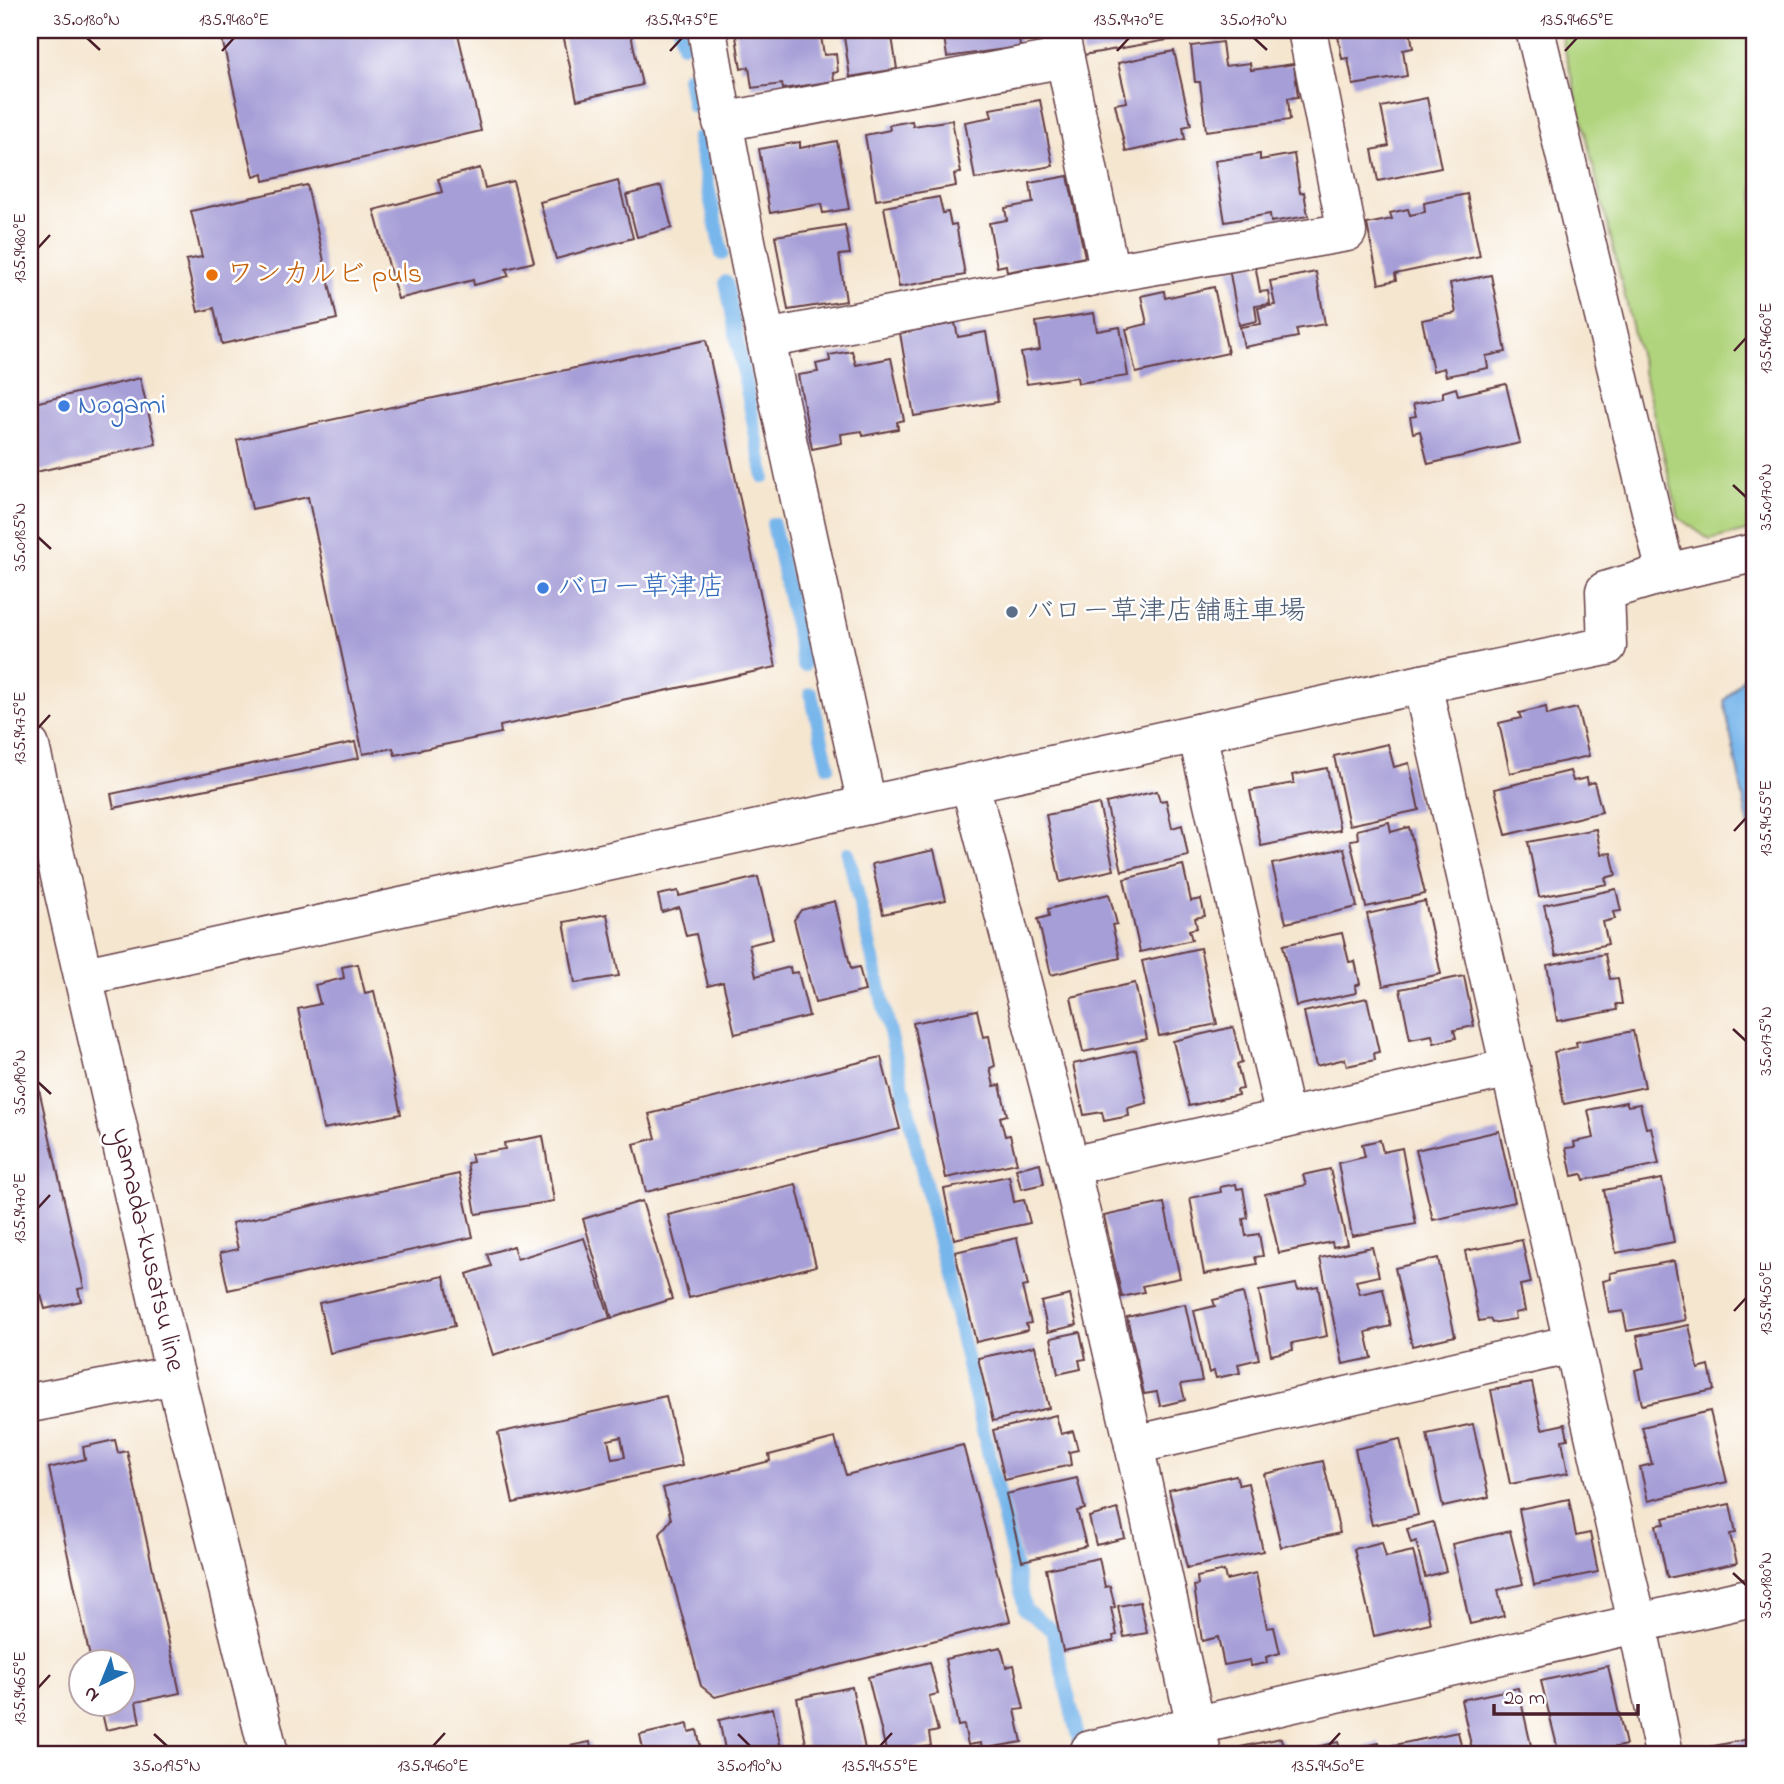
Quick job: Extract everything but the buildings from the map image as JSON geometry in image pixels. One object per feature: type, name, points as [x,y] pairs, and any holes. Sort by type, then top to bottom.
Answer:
[{"type":"street","points":[[707,30],[722,122],[766,339],[867,805]]},
{"type":"street","points":[[766,339],[1110,273],[1347,232],[1307,30]]},
{"type":"street","points":[[1535,30],[1666,573]]},
{"type":"street","points":[[722,122],[1062,44],[1110,273]]},
{"type":"street","points":[[85,976],[1607,646],[1605,591],[1666,573],[1754,553]]},
{"type":"street","points":[[1422,684],[1637,1622],[1664,1754]]},
{"type":"street","points":[[1197,733],[1285,1118]]},
{"type":"street","name":"yamada-kusatsu line","points":[[30,746],[175,1374],[269,1754]]},
{"type":"street","points":[[970,783],[1070,1166],[1135,1445],[1199,1741]]},
{"type":"street","points":[[1070,1166],[1511,1068]]},
{"type":"street","points":[[1135,1445],[1573,1344]]},
{"type":"street","points":[[30,1403],[175,1374]]},
{"type":"street","points":[[1090,1750],[1199,1741],[1637,1622],[1748,1598]]},
{"type":"green space","points":[[1560,30],[1754,30],[1754,529],[1710,540],[1679,518]]},
{"type":"water","points":[[1754,667],[1754,853],[1724,701]]},
{"type":"waterway","points":[[680,30],[683,45]]},
{"type":"waterway","points":[[688,77],[693,106]]},
{"type":"waterway","points":[[698,138],[722,254]]},
{"type":"waterway","points":[[726,282],[764,477]]},
{"type":"waterway","points":[[773,524],[804,665]]},
{"type":"waterway","points":[[811,694],[828,766]]},
{"type":"waterway","points":[[848,853],[1025,1609],[1052,1630],[1082,1753]]},
{"type":"place","name":"ワンカルビ puls","points":[[212,275]]},
{"type":"place","name":"Nogami","points":[[64,406]]},
{"type":"place","name":"バロー草津店","points":[[543,588]]},
{"type":"place","name":"バロー草津店舗駐車場","points":[[1012,612]]}]
